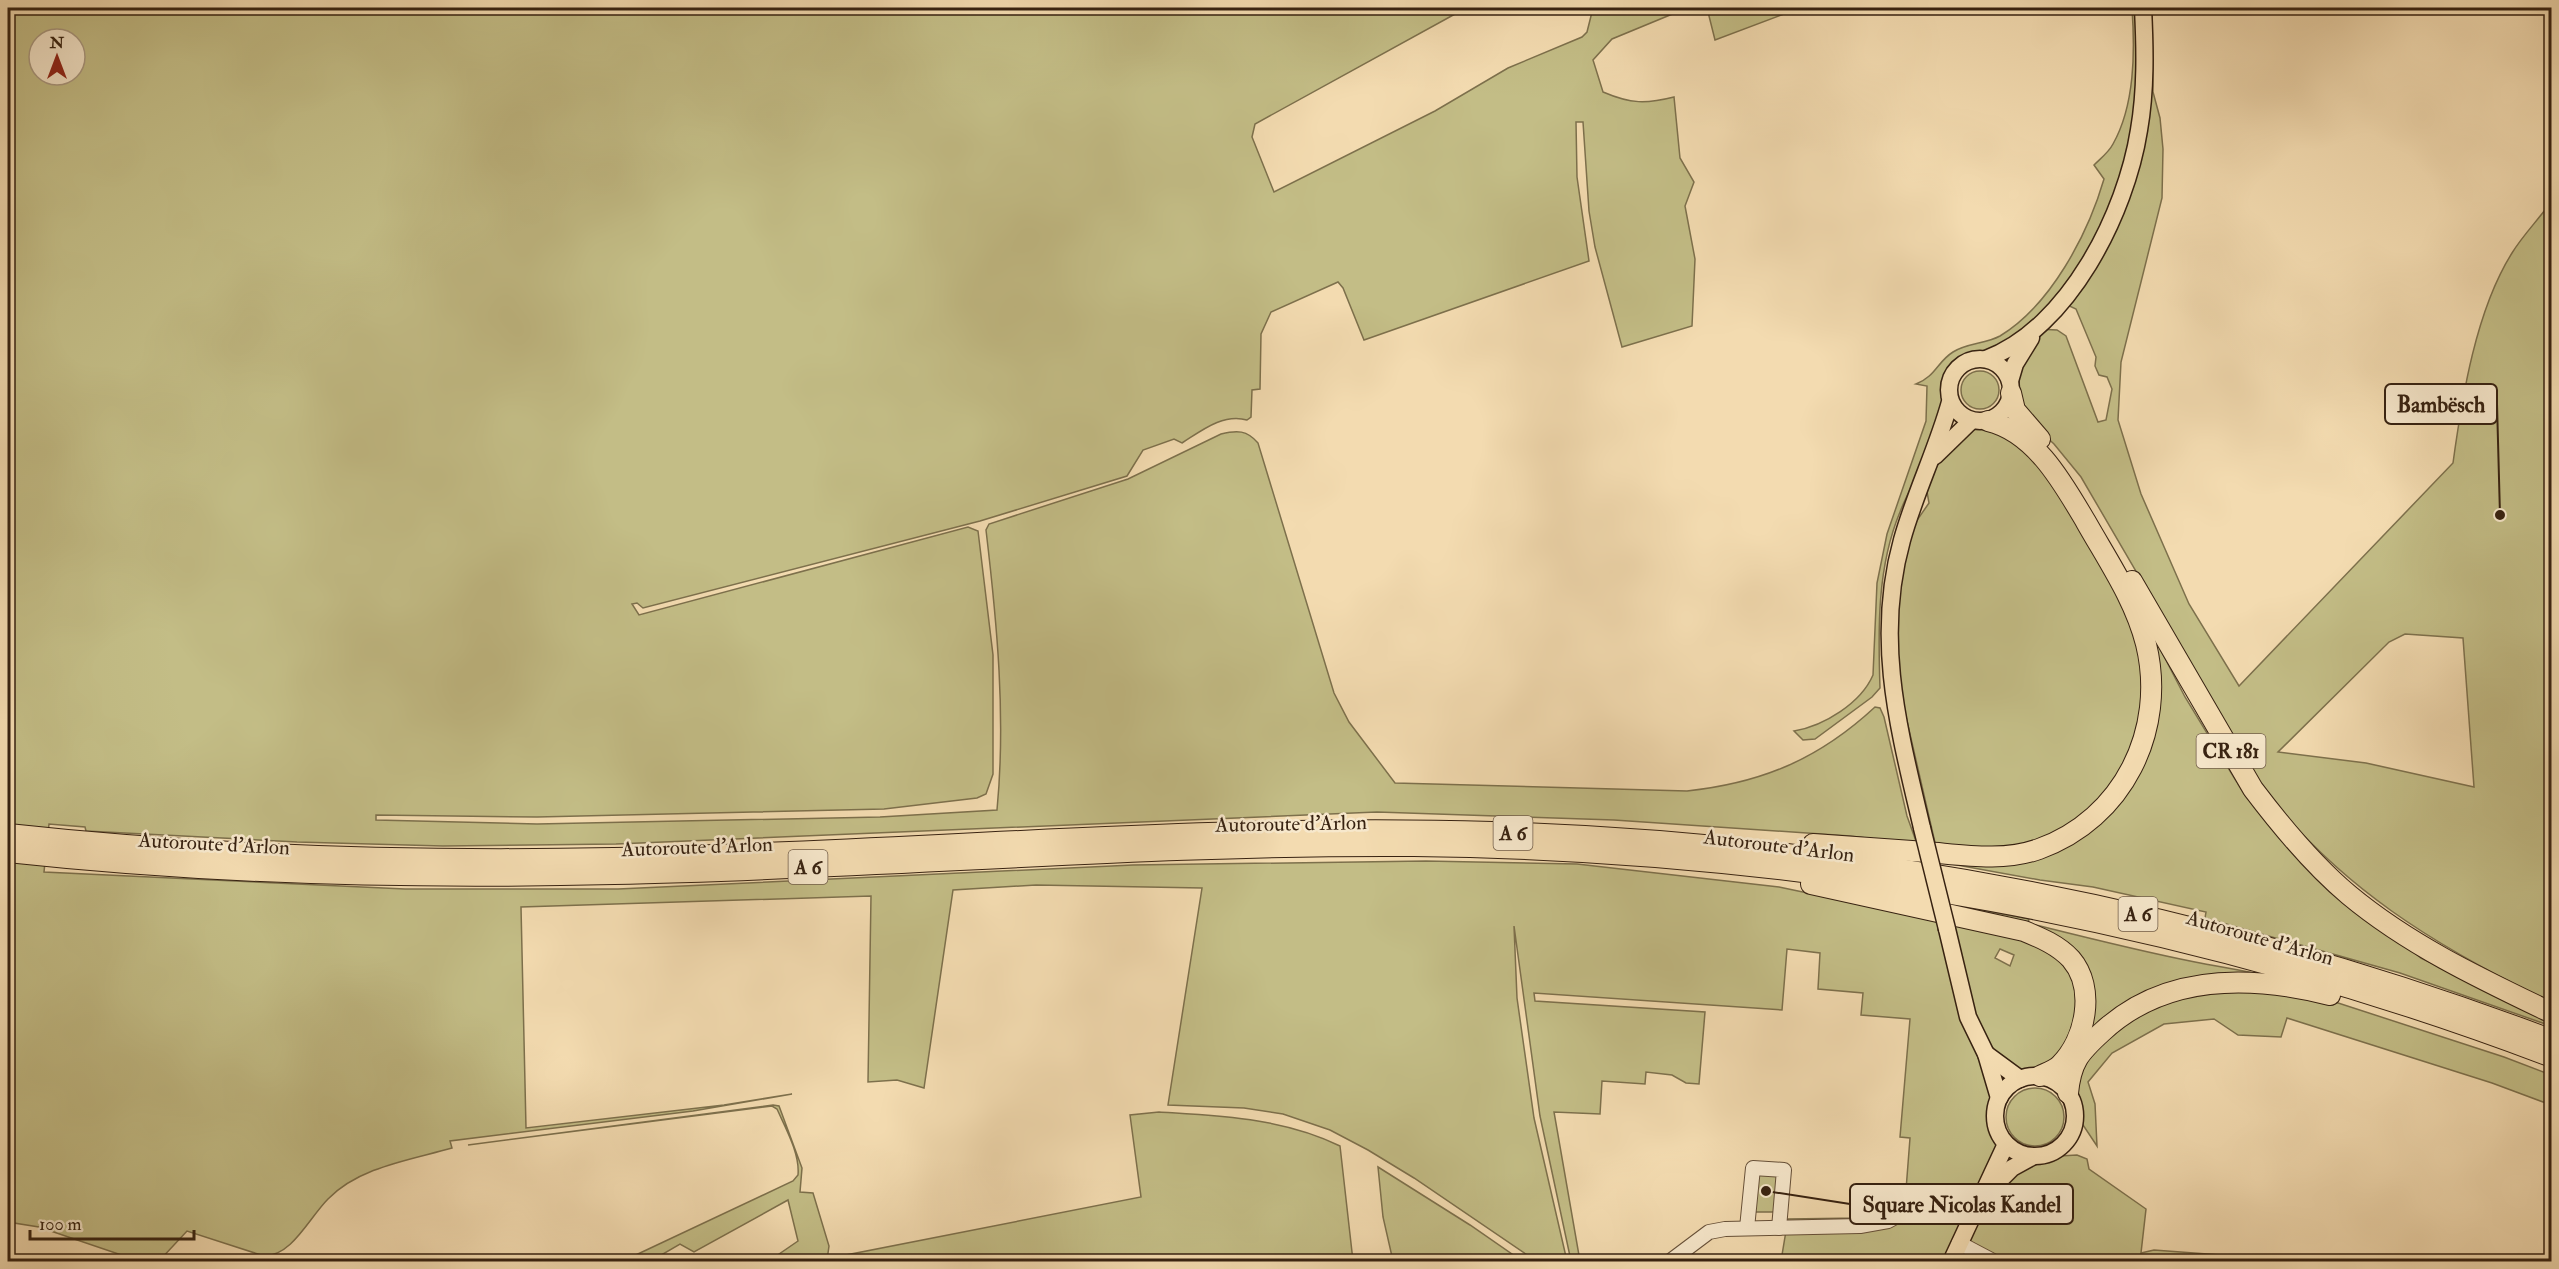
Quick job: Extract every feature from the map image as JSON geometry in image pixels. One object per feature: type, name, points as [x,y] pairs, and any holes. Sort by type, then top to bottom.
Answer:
[{"type":"highway","name":"CR 181","points":[[2011,387],[2015,410],[2074,482],[2216,728],[2253,789],[2277,821],[2348,894],[2392,927],[2458,967],[2552,1012]]},
{"type":"highway","name":"A 6","points":[[1711,845],[1755,839],[1994,857],[2038,850],[2077,830],[2107,805],[2136,763],[2148,725],[2151,685],[2146,645],[2128,596],[2067,489],[2038,453],[2018,432],[1980,420]]},
{"type":"highway","name":"Autoroute d'Arlon","points":[[8,852],[230,853],[442,860],[617,858],[1314,830],[1494,832],[1711,845],[1887,866],[2130,912],[2325,963],[2459,1006],[2552,1040]]},
{"type":"highway","name":"Autoroute d'Arlon","points":[[8,834],[84,851],[363,874],[618,874],[1314,846],[1419,846],[1614,854],[1788,869],[1997,901],[2186,942],[2443,1018],[2552,1057]]},
{"type":"highway","points":[[1788,869],[1810,884],[2024,931],[2053,944],[2070,958],[2080,971],[2085,1010],[2081,1027],[2060,1065],[2040,1076]]},
{"type":"highway","name":"A 6","points":[[2068,1094],[2074,1063],[2110,1024],[2131,1009],[2155,997],[2189,986],[2228,981],[2266,982],[2313,991],[2407,1016],[2443,1018]]},
{"type":"main road","points":[[1932,459],[1980,420],[2004,410],[2015,364],[2036,329],[2078,279],[2101,243],[2130,170],[2139,132],[2144,92],[2143,8]]},
{"type":"main road","points":[[2032,1157],[2013,1150],[2006,1144],[1995,1122],[1999,1098],[1986,1054],[1968,1017],[1922,828],[1892,689],[1889,629],[1890,600],[1901,541],[1932,459],[1950,402],[1949,383],[1953,374],[1967,361],[1986,359],[2006,352],[2036,329]]},
{"type":"main road","points":[[1986,359],[2001,367],[2011,387]]},
{"type":"main road","points":[[1950,402],[1962,417],[1980,420]]},
{"type":"main road","points":[[1986,1054],[2020,1079]]},
{"type":"main road","points":[[1983,1195],[2012,1168],[2032,1157],[2053,1153],[2069,1138],[2076,1116],[2068,1094],[2061,1085],[2040,1076],[2020,1079],[2012,1083],[1999,1098]]},
{"type":"main road","points":[[1951,1262],[2006,1144]]},
{"type":"street","points":[[1748,1228],[1753,1168],[1784,1170],[1779,1227]]},
{"type":"street","points":[[1669,1262],[1709,1232],[1748,1228],[1860,1226],[1888,1221],[1924,1201],[1947,1200],[1975,1212]]},
{"type":"street","points":[[1959,1244],[1995,1262]]},
{"type":"shaded area","points":[[8,8],[1466,8],[1255,124],[1252,137],[1274,192],[1435,111],[1508,68],[1582,37],[1587,32],[1593,8],[1687,8],[1612,39],[1593,60],[1603,92],[1639,102],[1674,97],[1680,158],[1694,182],[1685,206],[1695,259],[1692,326],[1622,347],[1595,247],[1589,211],[1583,122],[1576,122],[1577,177],[1589,261],[1364,340],[1343,288],[1338,282],[1271,312],[1261,334],[1260,389],[1252,390],[1251,417],[1247,420],[1238,418],[1221,421],[1182,443],[1174,439],[1143,450],[1127,476],[980,521],[643,608],[637,603],[632,604],[639,615],[968,527],[978,531],[993,655],[993,774],[986,794],[977,798],[884,809],[537,817],[376,815],[376,820],[537,824],[880,817],[997,810],[1001,740],[997,635],[986,530],[989,524],[1128,479],[1221,434],[1237,432],[1246,433],[1258,443],[1334,693],[1349,722],[1395,783],[1687,791],[1714,787],[1765,775],[1788,766],[1833,741],[1875,707],[1880,708],[1884,717],[1907,816],[1917,844],[1850,836],[1614,820],[1377,812],[616,844],[443,846],[297,842],[86,831],[85,827],[49,824],[44,872],[405,889],[618,889],[1133,865],[1426,861],[1577,864],[1779,887],[2022,938],[2056,957],[2074,981],[2077,995],[2072,1028],[2056,1059],[2043,1070],[2031,1071],[2011,1067],[1987,1055],[1993,1090],[1989,1116],[1999,1159],[1984,1194],[2030,1162],[2046,1162],[2060,1156],[2077,1155],[2087,1159],[2089,1169],[2146,1209],[2141,1253],[2154,1250],[2234,1256],[2244,1261],[1781,1261],[1788,1219],[1859,1218],[1887,1215],[1924,1201],[1925,1193],[1906,1190],[1910,1138],[1900,1137],[1910,1019],[1861,1015],[1863,993],[1818,989],[1820,953],[1787,949],[1782,1010],[1534,993],[1535,1001],[1705,1012],[1699,1084],[1686,1083],[1672,1075],[1646,1072],[1645,1084],[1602,1081],[1600,1114],[1554,1112],[1580,1261],[1571,1261],[1540,1116],[1514,926],[1517,998],[1534,1118],[1567,1261],[1536,1261],[1414,1178],[1330,1130],[1283,1114],[1244,1108],[1168,1105],[1202,888],[1036,885],[953,890],[924,1088],[897,1080],[868,1082],[871,896],[521,907],[526,1128],[724,1105],[792,1094],[693,1111],[450,1141],[452,1148],[386,1166],[355,1179],[328,1199],[292,1243],[283,1250],[264,1256],[187,1231],[159,1261],[139,1261],[39,1227],[8,1222]],"holes":[[[2000,949],[2014,955],[2010,966],[1995,958]]]},
{"type":"shaded area","points":[[1707,8],[1800,8],[1715,40]]},
{"type":"shaded area","points":[[2132,8],[2152,8],[2153,92],[2160,118],[2163,149],[2162,198],[2121,362],[2118,420],[2141,494],[2189,604],[2239,686],[2453,463],[2472,355],[2489,301],[2512,253],[2551,202],[2551,1002],[2469,960],[2392,911],[2322,854],[2260,784],[2081,477],[2054,444],[2026,418],[2016,378],[2036,331],[1996,350],[1957,359],[1948,370],[1944,377],[1940,424],[1927,457],[1900,512],[1887,554],[1879,621],[1880,688],[1872,697],[1815,739],[1803,740],[1794,731],[1817,724],[1840,712],[1860,695],[1873,675],[1877,583],[1887,534],[1926,421],[1927,386],[1916,384],[1928,377],[1953,352],[1994,339],[2018,323],[2051,287],[2078,245],[2104,179],[2094,165],[2111,147],[2126,112],[2132,78]],"holes":[[[2061,302],[2076,309],[2096,357],[2095,366],[2099,375],[2107,377],[2112,389],[2106,420],[2098,422],[2066,336],[2057,330],[2037,329]],[[2405,634],[2463,638],[2474,787],[2366,763],[2278,752],[2389,642]]]},
{"type":"shaded area","points":[[1980,371],[1994,376],[1999,390],[1994,404],[1980,409],[1966,404],[1961,390],[1966,376]]},
{"type":"shaded area","points":[[1990,428],[2024,446],[2061,494],[2121,600],[2138,647],[2144,692],[2135,745],[2109,792],[2068,826],[2037,841],[2002,849],[1936,847],[1901,695],[1897,657],[1897,594],[1913,526],[1929,503],[1926,486],[1941,459],[1972,429]]},
{"type":"shaded area","points":[[2141,612],[2185,697],[2244,794],[2298,857],[2421,958],[2551,1022],[2551,1026],[2400,973],[2205,918],[2206,912],[2093,887],[1924,859],[2040,855],[2142,765]]},
{"type":"shaded area","points":[[1930,901],[2029,919],[2028,923],[2112,944],[2267,976],[2188,981],[2076,1051],[2088,1028],[2075,955]]},
{"type":"shaded area","points":[[2230,987],[2329,1000],[2504,1057],[2551,1075],[2551,1105],[2492,1083],[2287,1018],[2281,1037],[2238,1035],[2214,1019],[2164,1024],[2112,1053],[2088,1082],[2095,1104],[2097,1146],[2081,1122],[2075,1089],[2078,1068],[2114,1029],[2156,1004]]},
{"type":"shaded area","points":[[2035,1088],[2046,1090],[2059,1101],[2064,1117],[2062,1128],[2051,1141],[2035,1146],[2024,1144],[2011,1133],[2006,1117],[2008,1106],[2019,1093]]},
{"type":"shaded area","points":[[773,1105],[779,1106],[802,1168],[800,1192],[813,1193],[829,1246],[827,1260],[769,1261],[798,1241],[788,1200],[694,1252],[680,1244],[651,1261],[623,1261],[793,1181],[798,1175],[795,1150],[777,1109],[772,1106],[468,1145]]},
{"type":"shaded area","points":[[1159,1112],[1228,1117],[1274,1124],[1296,1129],[1340,1146],[1353,1261],[835,1261],[836,1257],[1141,1197],[1130,1115]]},
{"type":"shaded area","points":[[1378,1167],[1522,1261],[1393,1261],[1383,1217]]},
{"type":"shaded area","points":[[1753,1168],[1784,1170],[1781,1212],[1749,1212]]},
{"type":"place","name":"Bambësch","points":[[2500,515]]},
{"type":"place","name":"Square Nicolas Kandel","points":[[1766,1191]]}]
